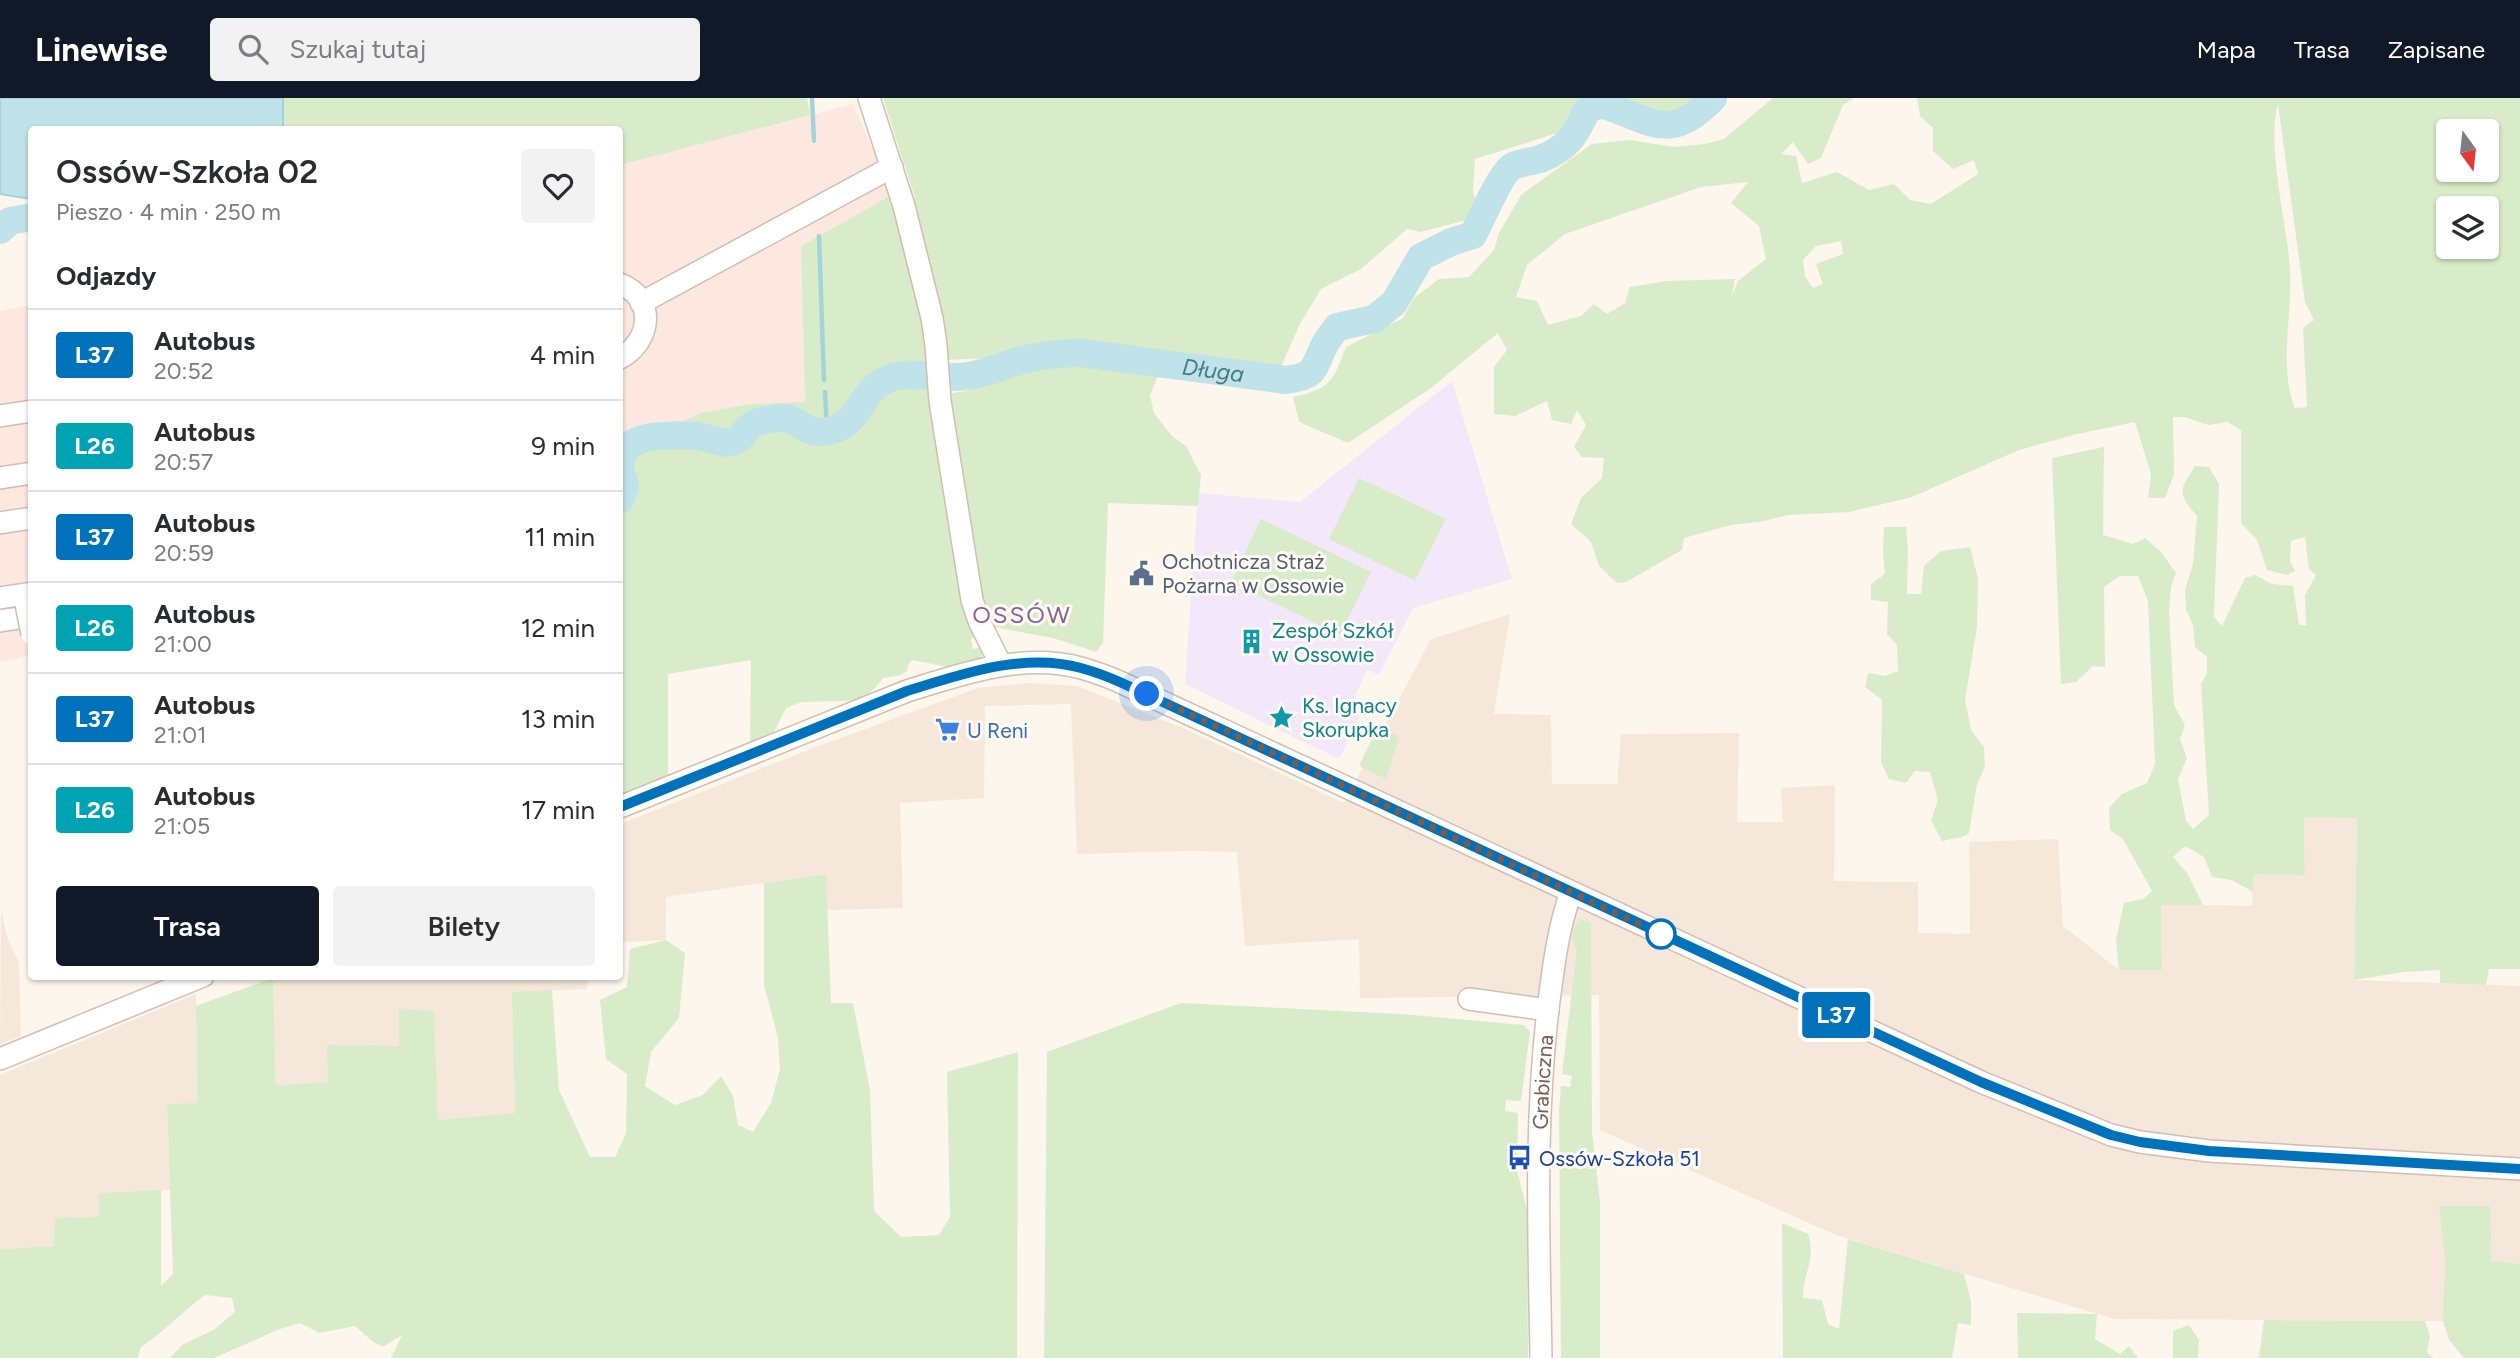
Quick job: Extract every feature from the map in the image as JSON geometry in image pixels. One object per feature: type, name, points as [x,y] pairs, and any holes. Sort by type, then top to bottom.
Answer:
[{"type":"street","points":[[869,98],[892,167],[922,279],[936,345],[940,401],[972,600],[1001,666]]},
{"type":"street","points":[[641,303],[892,167]]},
{"type":"street","points":[[623,286],[636,295],[646,318],[645,331],[639,343],[623,356]]},
{"type":"street","points":[[0,416],[28,412]]},
{"type":"street","points":[[0,478],[28,474]]},
{"type":"street","points":[[0,523],[28,519]]},
{"type":"street","points":[[0,598],[28,602]]},
{"type":"street","points":[[0,621],[28,602]]},
{"type":"street","points":[[623,806],[907,691],[964,673],[1029,663],[1081,668],[1122,683],[1981,1082],[2111,1135],[2140,1142],[2209,1151],[2520,1169]]},
{"type":"street","name":"Grabiczna","points":[[1541,1358],[1538,1127],[1548,1010],[1560,923],[1571,892]]},
{"type":"street","points":[[0,1059],[193,980]]},
{"type":"street","points":[[1469,999],[1548,1010]]},
{"type":"shaded area","points":[[283,98],[807,98],[811,115],[853,104],[893,194],[801,246],[805,402],[750,404],[701,413],[666,428],[623,436],[623,126],[283,126]]},
{"type":"shaded area","points":[[28,306],[28,656],[0,662],[0,311]]},
{"type":"shaded area","points":[[1452,381],[1512,579],[1413,608],[1379,675],[1367,670],[1353,700],[1359,717],[1339,759],[1185,684],[1198,493],[1300,502]]},
{"type":"shaded area","points":[[1510,614],[1494,714],[1551,715],[1552,784],[1617,784],[1621,734],[1739,733],[1737,822],[1783,822],[1781,788],[1835,785],[1834,881],[1918,882],[1918,933],[1970,934],[1969,842],[2058,839],[2063,926],[2119,970],[2162,970],[2161,904],[2252,906],[2254,874],[2305,874],[2304,817],[2357,818],[2354,980],[2520,986],[2520,1264],[2446,1258],[2443,1321],[2114,1319],[1836,1235],[1600,1130],[1599,995],[1360,998],[1359,939],[1245,946],[1237,852],[1077,854],[1071,704],[985,706],[984,798],[900,803],[903,908],[827,910],[825,874],[666,897],[666,940],[623,942],[623,823],[816,747],[978,688],[1028,683],[1077,686],[1183,728],[1344,803],[1431,639]]},
{"type":"shaded area","points":[[1,911],[8,940],[19,962],[21,1036],[0,1044]]},
{"type":"shaded area","points":[[273,980],[588,980],[587,989],[513,992],[515,1113],[438,1121],[433,1011],[399,1046],[328,1082],[276,1085]]},
{"type":"shaded area","points":[[196,994],[197,1103],[167,1105],[170,1190],[100,1193],[99,1217],[54,1246],[0,1249],[0,1075]]},
{"type":"green space","points":[[284,98],[807,98],[810,115],[623,164],[623,126],[284,126]]},
{"type":"green space","points":[[883,98],[1606,98],[1582,108],[1567,130],[1475,159],[1473,193],[1478,203],[1466,220],[1421,232],[1407,229],[1361,269],[1321,289],[1300,324],[1279,371],[1041,343],[1020,347],[992,358],[943,360],[911,207],[915,198]]},
{"type":"green space","points":[[1620,98],[1700,98],[1679,113],[1660,115]]},
{"type":"green space","points":[[1773,98],[1854,98],[1843,105],[1821,158],[1808,164],[1793,142],[1781,154],[1796,156],[1802,183],[1837,172],[1869,190],[1894,184],[1910,200],[1931,204],[1978,174],[1974,160],[1953,169],[1933,151],[1933,128],[1920,116],[1917,98],[2520,98],[2520,969],[2489,969],[2486,985],[2440,983],[2440,970],[2404,972],[2354,980],[2357,818],[2304,817],[2305,875],[2254,874],[2253,892],[2232,880],[2212,877],[2204,857],[2185,846],[2173,857],[2187,873],[2203,905],[2161,905],[2162,970],[2119,970],[2116,940],[2124,903],[2143,899],[2152,891],[2123,839],[2110,830],[2109,808],[2122,794],[2147,783],[2155,764],[2148,601],[2138,576],[2120,576],[2104,587],[2105,667],[2093,666],[2076,682],[2061,684],[2052,458],[2104,447],[2103,535],[2133,544],[2145,538],[2161,552],[2176,573],[2171,587],[2169,611],[2174,705],[2185,725],[2180,739],[2187,758],[2178,779],[2186,821],[2193,829],[2209,815],[2201,684],[2207,673],[2207,657],[2195,647],[2193,625],[2186,610],[2185,590],[2193,564],[2197,516],[2182,492],[2195,466],[2209,467],[2219,484],[2214,617],[2222,626],[2245,578],[2255,575],[2272,584],[2293,586],[2299,625],[2306,625],[2305,595],[2316,575],[2309,569],[2305,537],[2291,541],[2290,561],[2295,571],[2287,575],[2267,570],[2257,540],[2241,523],[2241,430],[2227,422],[2209,425],[2184,417],[2173,417],[2174,474],[2165,498],[2148,498],[2151,474],[2135,422],[2019,450],[1912,497],[1849,512],[1788,515],[1731,525],[1684,538],[1682,550],[1626,582],[1617,583],[1599,566],[1591,542],[1571,524],[1581,498],[1602,478],[1604,458],[1582,457],[1574,447],[1586,425],[1577,410],[1571,424],[1552,420],[1547,401],[1515,416],[1494,414],[1494,367],[1507,350],[1498,333],[1431,388],[1348,443],[1299,422],[1293,397],[1323,387],[1334,376],[1346,347],[1403,318],[1414,298],[1439,279],[1469,277],[1494,250],[1499,233],[1521,195],[1592,144],[1629,140],[1674,147],[1724,139]],"holes":[[[2278,104],[2305,302],[2314,320],[2303,328],[2307,407],[2295,408],[2287,375],[2290,269],[2278,185],[2275,121]],[[1748,182],[1731,203],[1759,226],[1766,259],[1738,281],[1732,296],[1735,279],[1667,281],[1630,287],[1625,303],[1607,314],[1594,304],[1581,316],[1548,325],[1537,301],[1516,297],[1527,265],[1565,234],[1701,187]],[[1841,241],[1843,254],[1816,264],[1823,284],[1813,288],[1805,276],[1803,260],[1816,246]]]},
{"type":"green space","points":[[893,194],[934,362],[870,379],[841,416],[829,424],[815,425],[792,414],[768,413],[742,422],[734,432],[725,435],[693,429],[666,428],[701,413],[750,404],[805,402],[801,246]]},
{"type":"green space","points":[[1052,360],[1080,361],[1159,373],[1150,395],[1154,413],[1172,436],[1186,446],[1201,475],[1198,506],[1108,503],[1103,643],[1096,652],[1053,638],[988,626],[980,609],[945,394],[966,391],[1016,365]]},
{"type":"green space","points":[[919,382],[934,385],[981,635],[971,639],[973,649],[983,647],[982,655],[979,659],[948,667],[912,660],[907,671],[901,675],[883,678],[863,698],[802,702],[786,708],[774,732],[750,742],[751,660],[668,674],[668,776],[623,795],[623,511],[633,491],[629,457],[638,450],[660,444],[717,450],[735,449],[766,429],[780,426],[814,440],[830,439],[855,426],[879,394],[895,385]]},
{"type":"green space","points":[[1359,478],[1446,519],[1415,581],[1329,539]]},
{"type":"green space","points":[[1261,519],[1371,572],[1340,635],[1231,582]]},
{"type":"green space","points":[[1884,527],[1906,527],[1907,594],[1921,594],[1924,566],[1941,551],[1970,547],[1978,579],[1977,627],[1965,700],[1971,730],[1984,747],[1985,767],[1977,784],[1969,833],[1962,837],[1942,841],[1931,820],[1938,800],[1930,772],[1915,771],[1906,783],[1889,779],[1881,762],[1882,700],[1865,687],[1868,673],[1885,676],[1898,671],[1897,645],[1887,634],[1888,602],[1871,600],[1871,584],[1885,574]]},
{"type":"green space","points":[[1378,726],[1399,737],[1386,779],[1359,766]]},
{"type":"green space","points":[[826,874],[831,1003],[853,1003],[870,1090],[874,1211],[901,1237],[939,1235],[950,1217],[947,1072],[1018,1052],[1017,1358],[391,1358],[402,1335],[383,1347],[355,1326],[319,1333],[300,1323],[214,1358],[170,1358],[182,1345],[215,1329],[235,1312],[232,1298],[205,1295],[141,1347],[138,1358],[0,1358],[0,1249],[54,1246],[55,1218],[99,1217],[99,1193],[161,1190],[161,1286],[173,1274],[167,1104],[197,1103],[196,1006],[268,980],[273,980],[276,1085],[328,1082],[327,1045],[399,1046],[399,1009],[434,1011],[438,1120],[515,1113],[512,992],[552,990],[559,1090],[590,1157],[615,1157],[626,1133],[627,1074],[606,1059],[600,1000],[627,987],[630,949],[666,940],[685,953],[679,1018],[651,1052],[645,1086],[675,1105],[703,1095],[721,1076],[733,1096],[738,1125],[753,1132],[771,1103],[780,1069],[778,1038],[764,985],[764,883]]},
{"type":"green space","points":[[1582,920],[1591,923],[1592,1132],[1600,1201],[1600,1358],[1561,1358],[1559,1111],[1561,1086],[1570,1087],[1572,1076],[1562,1074],[1577,949],[1572,940],[1575,926]]},
{"type":"green space","points":[[1181,1003],[1401,1014],[1524,1025],[1530,1032],[1521,1101],[1506,1100],[1505,1111],[1518,1113],[1517,1170],[1527,1210],[1528,1358],[1044,1358],[1047,1052]]},
{"type":"green space","points":[[2439,1206],[2490,1206],[2491,1261],[2520,1264],[2520,1358],[2464,1358],[2449,1340],[2443,1321],[2445,1258]]},
{"type":"green space","points":[[1782,1223],[1808,1234],[1811,1251],[1803,1298],[1822,1300],[1828,1324],[1839,1329],[1848,1239],[1964,1274],[1971,1301],[1971,1325],[1958,1323],[1952,1358],[1783,1358]]},
{"type":"green space","points":[[2017,1313],[2097,1314],[2095,1339],[2120,1354],[2129,1346],[2138,1358],[2018,1358]]},
{"type":"green space","points":[[2264,1320],[2425,1321],[2430,1336],[2427,1352],[2433,1358],[2257,1358]]},
{"type":"green space","points":[[2189,1325],[2199,1340],[2198,1358],[2173,1358],[2173,1331]]},
{"type":"water","points":[[0,98],[283,98],[283,126],[28,126],[28,199],[0,194]]},
{"type":"waterway","points":[[812,98],[814,141]]},
{"type":"waterway","name":"Długa","points":[[623,453],[630,445],[650,437],[696,436],[732,442],[739,439],[755,423],[779,418],[792,420],[816,432],[836,429],[854,415],[873,390],[894,377],[968,376],[1050,355],[1082,353],[1286,380],[1303,377],[1315,367],[1325,343],[1337,327],[1374,319],[1394,303],[1421,257],[1451,242],[1473,235],[1508,170],[1549,155],[1564,146],[1587,110],[1601,104],[1646,121],[1671,125],[1684,121],[1713,98]]},
{"type":"waterway","name":"Długa","points":[[0,230],[10,221],[28,218]]},
{"type":"waterway","points":[[819,236],[824,380]]},
{"type":"waterway","points":[[825,392],[827,431]]},
{"type":"waterway","name":"Długa","points":[[623,479],[623,492]]},
{"type":"bus line","name":"L37","points":[[623,806],[907,691],[955,676],[977,670],[1029,663],[1051,663],[1081,668],[1122,683],[1981,1082],[2111,1135],[2140,1142],[2209,1151],[2520,1169]]},
{"type":"place","name":"Ochotnicza Straż Pożarna w Ossowie","points":[[1142,573]]},
{"type":"place","name":"Zespół Szkół w Ossowie","points":[[1252,642]]},
{"type":"place","name":"Ks. Ignacy Skorupka","points":[[1282,717]]},
{"type":"place","name":"U Reni","points":[[947,730]]},
{"type":"place","name":"Ossów-Szkoła 51","points":[[1519,1158]]},
{"type":"district","name":"OSSÓW","points":[[1022,614]]},
{"type":"route","points":[[1147,694],[1661,934]]}]
